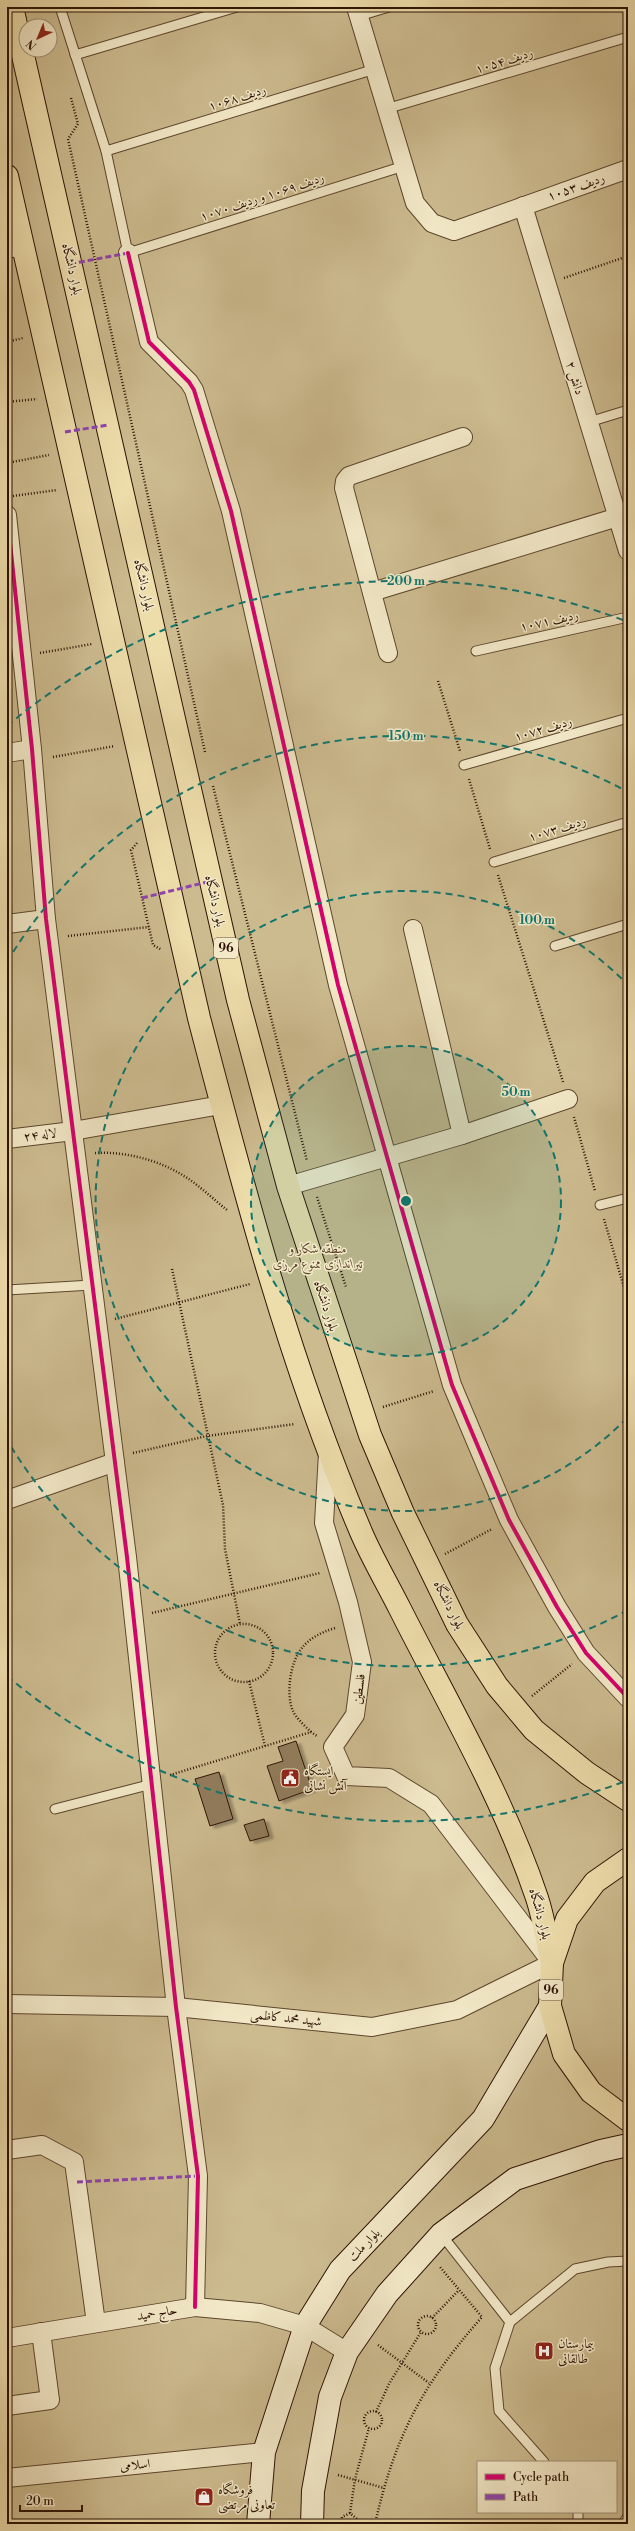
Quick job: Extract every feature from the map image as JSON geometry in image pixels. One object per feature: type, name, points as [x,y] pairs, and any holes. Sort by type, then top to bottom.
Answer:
[{"type":"main road","name":"بلوار دانشگاه","points":[[12,7],[238,1000],[288,1186],[370,1435],[403,1513],[457,1624],[497,1686],[534,1730],[587,1773],[628,1800]]},
{"type":"main road","name":"بلوار دانشگاه","points":[[7,176],[15,247],[58,398],[199,1018],[233,1153],[271,1279],[318,1420],[361,1534],[484,1772],[516,1843],[538,1901],[552,1963]]},
{"type":"main road","name":"96","points":[[628,1859],[595,1882],[567,1919],[552,1963],[550,2006],[564,2054],[591,2092],[628,2120]]},
{"type":"street","name":"ردیف ۱۰۵۳","points":[[358,12],[415,202],[432,223],[454,231],[628,169]]},
{"type":"street","name":"دانش ۲","points":[[523,206],[589,422],[623,515],[628,551]]},
{"type":"street","points":[[128,253],[149,342],[189,382],[194,390],[231,511],[338,985],[452,1385],[509,1520],[557,1607],[586,1653],[628,1698]]},
{"type":"street","points":[[388,653],[344,488],[345,481],[349,476],[463,437]]},
{"type":"street","points":[[7,515],[15,657],[33,755],[46,919],[115,1462],[176,2007],[198,2176],[195,2307]]},
{"type":"street","points":[[372,592],[623,515]]},
{"type":"street","points":[[7,753],[33,755]]},
{"type":"street","points":[[7,924],[46,919]]},
{"type":"street","points":[[413,929],[462,1135]]},
{"type":"street","points":[[288,1186],[462,1135],[568,1099]]},
{"type":"street","name":"لاله ۲۴","points":[[7,1139],[72,1131],[222,1105]]},
{"type":"street","name":"فلسطین","points":[[329,1450],[324,1523],[353,1622],[362,1662],[355,1715],[333,1747]]},
{"type":"street","points":[[7,1500],[115,1462]]},
{"type":"street","points":[[333,1747],[346,1776],[389,1778],[431,1804],[552,1963]]},
{"type":"street","name":"شهید محمد کاظمی","points":[[7,2004],[176,2007],[372,2027],[457,2010],[552,1963]]},
{"type":"street","name":"بلوار ملت","points":[[258,2524],[264,2452],[305,2326],[340,2270],[483,2119],[550,2006]]},
{"type":"street","points":[[7,2150],[42,2145],[74,2162],[96,2323]]},
{"type":"street","points":[[312,2524],[313,2492],[330,2397],[347,2352],[387,2294],[441,2234],[515,2179],[601,2151],[628,2145]]},
{"type":"street","name":"حاج حمید","points":[[7,2338],[195,2307],[260,2313],[305,2326],[347,2352]]},
{"type":"street","points":[[7,2406],[50,2400],[41,2332]]},
{"type":"street","name":"اسلامی","points":[[7,2478],[264,2452]]},
{"type":"lane","points":[[60,7],[106,151],[128,253]]},
{"type":"lane","points":[[75,55],[237,7]]},
{"type":"lane","points":[[358,12],[389,7]]},
{"type":"lane","name":"ردیف ۱۰۵۴","points":[[386,109],[628,37]]},
{"type":"lane","name":"ردیف ۱۰۶۸","points":[[106,151],[375,69]]},
{"type":"lane","name":"ردیف ۱۰۶۹ و ردیف ۱۰۷۰","points":[[128,253],[404,166]]},
{"type":"lane","points":[[589,422],[628,410]]},
{"type":"lane","name":"ردیف ۱۰۷۱","points":[[476,651],[628,617]]},
{"type":"lane","name":"ردیف ۱۰۷۲","points":[[464,765],[628,718]]},
{"type":"lane","name":"ردیف ۱۰۷۳","points":[[494,862],[628,822]]},
{"type":"lane","points":[[555,946],[628,924]]},
{"type":"lane","points":[[600,1206],[628,1198]]},
{"type":"lane","points":[[7,1290],[92,1285]]},
{"type":"lane","points":[[55,1809],[152,1784]]},
{"type":"lane","points":[[441,2234],[510,2322]]},
{"type":"lane","points":[[543,2461],[499,2411],[495,2368],[510,2322],[575,2269],[608,2262],[628,2261]]},
{"type":"lane","points":[[578,2513],[578,2524]]},
{"type":"lane","points":[[623,2524],[628,2516]]},
{"type":"path","points":[[71,95],[78,124],[68,139],[207,757]]},
{"type":"path","points":[[547,284],[628,256]]},
{"type":"path","points":[[7,402],[58,398]]},
{"type":"path","points":[[7,463],[49,455]]},
{"type":"path","points":[[7,497],[78,487]]},
{"type":"path","points":[[15,657],[91,644],[114,648]]},
{"type":"path","points":[[438,681],[568,1099]]},
{"type":"path","points":[[33,755],[115,746]]},
{"type":"path","points":[[212,780],[311,1179],[347,1289]]},
{"type":"path","points":[[49,938],[149,927]]},
{"type":"path","points":[[76,1157],[104,1154],[126,1156],[156,1162],[184,1176],[229,1212]]},
{"type":"path","points":[[172,1270],[222,1505],[225,1549],[240,1624]]},
{"type":"path","points":[[97,1323],[271,1279]]},
{"type":"path","points":[[381,1407],[452,1385]]},
{"type":"path","points":[[378,1401],[384,1415]]},
{"type":"path","points":[[115,1462],[135,1452],[207,1436],[318,1420]]},
{"type":"path","points":[[445,1554],[509,1520]]},
{"type":"path","points":[[442,1548],[449,1562]]},
{"type":"path","points":[[133,1617],[233,1595],[338,1569]]},
{"type":"path","points":[[333,1747],[311,1732],[292,1711],[289,1690],[293,1662],[304,1644],[322,1632],[353,1622]]},
{"type":"path","points":[[249,1624],[263,1630],[272,1643],[272,1658],[266,1672],[254,1680],[248,1681],[238,1681],[225,1675],[216,1662],[215,1647],[222,1634],[234,1625],[249,1624]]},
{"type":"path","points":[[531,1697],[586,1653]]},
{"type":"path","points":[[248,1681],[265,1746]]},
{"type":"path","points":[[526,1692],[535,1703]]},
{"type":"path","points":[[152,1784],[171,1774],[311,1732]]},
{"type":"path","points":[[375,2524],[396,2450],[429,2382],[452,2351],[482,2317],[438,2264]]},
{"type":"path","points":[[432,2318],[459,2290]]},
{"type":"path","points":[[421,2332],[418,2324],[420,2320],[423,2317],[432,2318]]},
{"type":"path","points":[[421,2332],[430,2333],[434,2330],[435,2326],[432,2318]]},
{"type":"path","points":[[376,2412],[402,2363],[421,2332]]},
{"type":"path","points":[[373,2342],[429,2382]]},
{"type":"path","points":[[372,2411],[376,2412],[382,2419],[381,2423],[374,2428],[369,2428],[364,2421],[364,2416],[372,2411]]},
{"type":"path","points":[[350,2514],[354,2479],[369,2428]]},
{"type":"path","points":[[317,2469],[384,2488]]},
{"type":"path","points":[[341,2524],[342,2517],[350,2514]]},
{"type":"path","points":[[350,2514],[357,2519],[358,2524]]},
{"type":"green space","name":"منطقه شکار و تیراندازی ممنوع مرزی","points":[[7,7],[628,7],[628,2524],[7,2524]]},
{"type":"building","name":"ایستگاه آتش نشانی","points":[[296,1741],[312,1789],[279,1801],[267,1766],[283,1761],[278,1747]]},
{"type":"building","points":[[219,1772],[233,1819],[210,1826],[195,1779]]},
{"type":"building","points":[[264,1819],[269,1836],[250,1841],[244,1825]]},
{"type":"marked path","points":[[70,264],[128,253]]},
{"type":"marked path","points":[[65,432],[108,425]]},
{"type":"marked path","points":[[142,898],[211,881]]},
{"type":"marked path","points":[[77,2182],[198,2176]]},
{"type":"cycle path","points":[[128,253],[149,342],[189,382],[194,390],[231,511],[338,985],[452,1385],[509,1520],[557,1607],[586,1653],[628,1698]]},
{"type":"cycle path","points":[[7,515],[32,749],[46,919],[127,1557],[176,2007],[198,2176],[195,2307]]},
{"type":"place","name":"ایستگاه آتش نشانی","points":[[290,1778]]},
{"type":"place","name":"بیمارستان طالقانی","points":[[544,2351]]},
{"type":"place","name":"فروشگاه تعاونی مرتضی","points":[[204,2497]]}]
